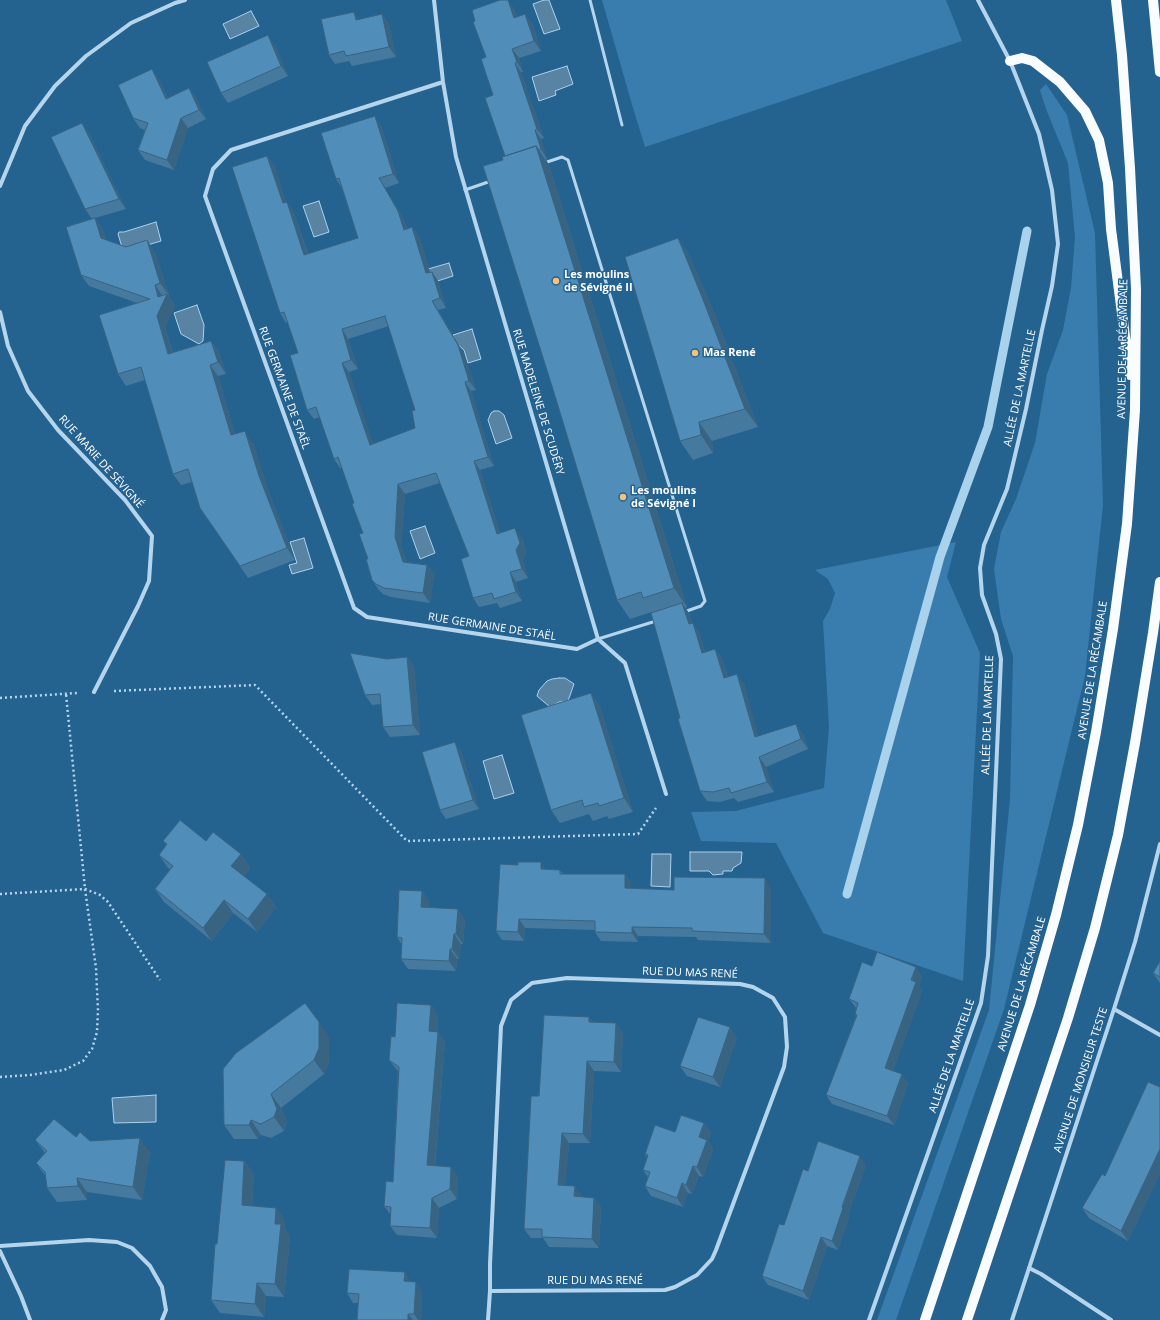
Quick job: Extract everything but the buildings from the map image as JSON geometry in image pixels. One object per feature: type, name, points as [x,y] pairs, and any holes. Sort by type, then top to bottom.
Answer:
[{"type":"main road","name":"AVENUE DE LA RÉCAMBALE","points":[[925,1320],[1030,1005],[1056,916],[1078,825],[1096,732],[1113,629],[1127,524],[1135,410],[1136,289],[1130,161],[1122,55],[1116,0]]},
{"type":"main road","points":[[1153,0],[1160,72]]},
{"type":"main road","points":[[1010,61],[1022,58],[1033,61],[1060,82],[1084,111],[1099,140],[1108,183],[1110,229],[1135,410]]},
{"type":"main road","points":[[968,1320],[1068,1018],[1095,928],[1118,835],[1154,633],[1160,582]]},
{"type":"street","points":[[0,186],[25,126],[54,86],[86,56],[132,23],[184,0]]},
{"type":"street","name":"RUE MADELEINE DE SCUDÉRY","points":[[434,0],[443,82],[456,157],[598,638]]},
{"type":"street","name":"ALLÉE DE LA MARTELLE","points":[[869,1320],[981,1003],[988,956],[1001,659],[996,634],[982,595],[980,568],[984,545],[1007,489],[1025,416],[1052,286],[1058,244],[1052,190],[1039,134],[1010,61],[978,0]]},
{"type":"street","name":"RUE GERMAINE DE STAËL","points":[[443,82],[231,150],[213,169],[205,196],[354,608],[367,617],[577,649],[598,638]]},
{"type":"street","name":"RUE MARIE DE SÉVIGNÉ","points":[[0,312],[8,346],[28,391],[58,430],[125,500],[152,536],[149,581],[138,606],[94,692]]},
{"type":"street","points":[[598,638],[625,663],[666,794]]},
{"type":"street","name":"AVENUE DE MONSIEUR TESTE","points":[[1012,1320],[1114,1009],[1134,942],[1160,844]]},
{"type":"street","name":"RUE DU MAS RENÉ","points":[[488,1320],[501,1026],[511,1000],[532,983],[567,978],[740,984],[753,987],[773,998],[785,1017],[786,1047],[784,1067],[716,1250],[712,1259],[697,1275],[675,1287],[664,1290],[490,1291]]},
{"type":"street","points":[[1114,1009],[1160,1035]]},
{"type":"street","points":[[0,1246],[89,1240],[117,1242],[132,1248],[150,1266],[162,1287],[166,1310],[162,1320]]},
{"type":"street","points":[[0,1251],[21,1296],[30,1320]]},
{"type":"street","points":[[1029,1268],[1041,1274],[1111,1320]]},
{"type":"lane","points":[[590,0],[622,124]]},
{"type":"lane","points":[[540,164],[562,157],[568,160],[571,168],[705,601],[701,606],[681,613]]},
{"type":"lane","points":[[465,190],[498,178]]},
{"type":"lane","points":[[598,638],[661,619]]},
{"type":"path","points":[[0,698],[94,692],[255,685],[407,841],[638,834],[666,794]]},
{"type":"path","points":[[0,1077],[30,1075],[64,1070],[82,1061],[92,1049],[97,1032],[98,1010],[96,968],[84,889],[66,694]]},
{"type":"path","points":[[0,894],[84,889],[100,895],[108,902],[160,980]]},
{"type":"shaded area","points":[[544,0],[549,0],[560,29],[544,34],[533,4]]},
{"type":"shaded area","points":[[602,0],[946,0],[962,41],[645,147]]},
{"type":"shaded area","points":[[251,11],[259,26],[230,39],[223,24]]},
{"type":"shaded area","points":[[567,66],[573,84],[555,91],[556,95],[539,101],[532,77]]},
{"type":"shaded area","points":[[1046,84],[1067,115],[1095,233],[1103,505],[1085,676],[1004,1009],[896,1320],[877,1320],[989,1010],[1010,799],[1013,656],[1001,619],[994,569],[1001,532],[1016,499],[1035,443],[1047,374],[1063,330],[1071,288],[1075,237],[1068,163],[1046,109],[1040,90]]},
{"type":"shaded area","points":[[319,201],[329,232],[314,237],[303,206]]},
{"type":"shaded area","points":[[156,222],[161,241],[130,250],[122,247],[118,234],[119,232],[124,232]]},
{"type":"shaded area","points":[[449,263],[453,276],[425,285],[421,271]]},
{"type":"shaded area","points":[[197,305],[204,325],[203,341],[199,344],[181,334],[174,313]]},
{"type":"shaded area","points":[[472,329],[481,359],[468,363],[464,350],[456,343],[453,335]]},
{"type":"shaded area","points":[[494,411],[499,411],[504,415],[512,438],[496,444],[488,420],[491,413]]},
{"type":"shaded area","points":[[425,526],[435,553],[420,559],[410,531]]},
{"type":"shaded area","points":[[304,538],[313,568],[292,574],[289,565],[297,563],[290,542]]},
{"type":"shaded area","points":[[956,542],[947,577],[980,653],[963,981],[823,933],[776,843],[701,841],[691,812],[736,811],[824,788],[829,727],[823,621],[830,609],[835,593],[828,579],[815,570]]},
{"type":"shaded area","points":[[565,678],[574,684],[568,701],[559,702],[550,707],[537,696],[539,690],[547,681]]},
{"type":"shaded area","points":[[502,755],[514,793],[494,799],[483,761]]},
{"type":"shaded area","points":[[690,852],[742,852],[741,863],[733,868],[732,871],[723,871],[723,874],[713,875],[709,871],[690,871]]},
{"type":"shaded area","points":[[652,854],[671,854],[670,887],[651,886]]},
{"type":"shaded area","points":[[156,1095],[156,1122],[114,1123],[112,1098]]},
{"type":"waterway","points":[[847,894],[940,557],[988,427],[1027,231]]},
{"type":"place","name":"Les moulins de Sévigné II","points":[[556,281]]},
{"type":"place","name":"Mas René","points":[[695,353]]},
{"type":"place","name":"Les moulins de Sévigné I","points":[[623,497]]}]
